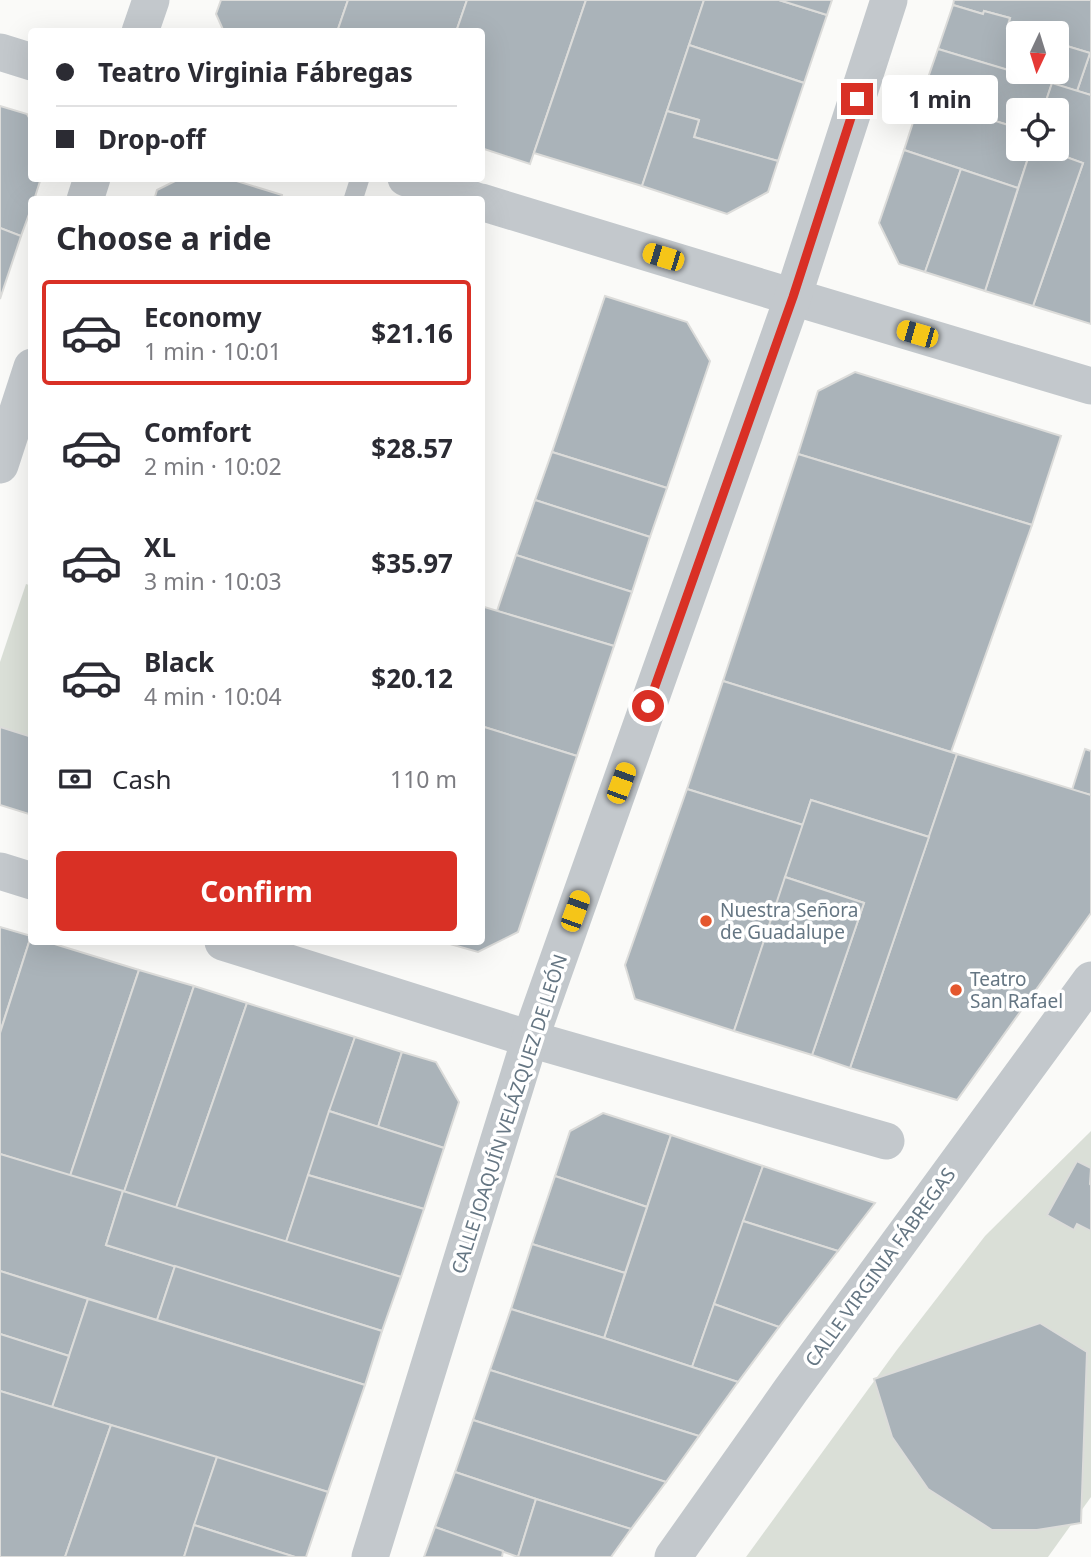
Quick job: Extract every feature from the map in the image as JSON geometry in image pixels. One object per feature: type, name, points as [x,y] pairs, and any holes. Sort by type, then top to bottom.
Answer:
[{"type":"street","points":[[141,28],[151,0]]},
{"type":"street","name":"CALLE JOAQUÍN VELÁZQUEZ DE LEÓN","points":[[370,1557],[530,1039],[793,297],[889,0]]},
{"type":"street","points":[[0,52],[28,61]]},
{"type":"street","points":[[418,182],[462,196]]},
{"type":"street","points":[[485,203],[1091,386]]},
{"type":"street","points":[[0,465],[28,379]]},
{"type":"street","points":[[0,871],[28,880]]},
{"type":"street","points":[[232,945],[530,1039],[886,1141]]},
{"type":"street","name":"CALLE VIRGINIA FÁBREGAS","points":[[673,1557],[830,1335],[1091,980]]},
{"type":"shaded area","points":[[26,584],[28,585],[28,736],[0,727],[0,662]]},
{"type":"shaded area","points":[[1091,1131],[1091,1497],[1048,1557],[746,1557],[896,1351],[985,1236]]},
{"type":"building","points":[[221,0],[348,0],[338,28],[222,28],[216,14]]},
{"type":"building","points":[[348,0],[467,0],[457,28],[338,28]]},
{"type":"building","points":[[467,0],[586,0],[530,164],[485,149],[485,28],[457,28]]},
{"type":"building","points":[[586,0],[704,0],[642,186],[534,153]]},
{"type":"building","points":[[704,0],[779,0],[827,15],[804,83],[689,45]]},
{"type":"building","points":[[779,0],[832,0],[827,15]]},
{"type":"building","points":[[954,0],[1091,0],[1091,95],[1077,91],[1090,53],[1069,47],[1069,21],[1009,21],[1010,18],[984,11],[983,14],[953,5]]},
{"type":"building","points":[[953,5],[983,14],[984,11],[1010,18],[1006,21],[1006,70],[938,49]]},
{"type":"building","points":[[689,45],[804,83],[778,161],[694,137],[699,120],[667,111]]},
{"type":"building","points":[[1069,47],[1090,53],[1077,91],[1054,84],[1069,84]]},
{"type":"building","points":[[938,49],[1006,69],[1006,84],[1052,84],[1047,98],[1006,98],[1006,124],[921,98]]},
{"type":"building","points":[[1052,84],[1091,95],[1091,324],[1033,306],[1083,163],[1069,158],[1069,98],[1047,98]]},
{"type":"building","points":[[921,98],[1006,124],[1006,161],[1027,161],[1018,188],[904,150]]},
{"type":"building","points":[[0,106],[28,116],[28,182],[40,182],[35,196],[28,196],[28,217],[21,236],[0,228]]},
{"type":"building","points":[[667,111],[699,120],[694,137],[778,161],[768,192],[727,214],[642,186]]},
{"type":"building","points":[[904,150],[961,169],[925,272],[899,264],[879,223]]},
{"type":"building","points":[[1069,158],[1083,163],[1033,306],[985,291],[1027,161],[1069,161]]},
{"type":"building","points":[[961,169],[1018,188],[985,291],[925,272]]},
{"type":"building","points":[[173,182],[240,182],[282,195],[155,196],[157,190]]},
{"type":"building","points":[[0,228],[21,236],[0,299]]},
{"type":"building","points":[[605,296],[687,322],[710,361],[667,488],[552,452]]},
{"type":"building","points":[[855,372],[1061,436],[1032,525],[798,454],[818,391]]},
{"type":"building","points":[[552,452],[667,488],[650,537],[535,500]]},
{"type":"building","points":[[798,454],[1032,525],[951,752],[723,681]]},
{"type":"building","points":[[535,500],[650,537],[632,592],[516,555]]},
{"type":"building","points":[[516,555],[632,592],[614,646],[497,611]]},
{"type":"building","points":[[485,607],[614,646],[577,756],[485,727]]},
{"type":"building","points":[[723,681],[957,754],[929,837],[811,800],[803,825],[687,789]]},
{"type":"building","points":[[0,727],[28,736],[28,814],[0,805]]},
{"type":"building","points":[[485,727],[577,756],[518,932],[478,952],[454,945],[485,945]]},
{"type":"building","points":[[1085,749],[1091,751],[1091,795],[1072,790]]},
{"type":"building","name":"Teatro San Rafael","points":[[957,754],[1091,795],[1091,913],[957,1100],[850,1068]]},
{"type":"building","name":"Nuestra Señora de Guadalupe","points":[[687,789],[803,825],[734,1031],[635,999],[625,965]]},
{"type":"building","points":[[811,800],[929,837],[850,1068],[812,1055],[864,903],[785,877]]},
{"type":"building","points":[[785,877],[864,903],[812,1055],[734,1031]]},
{"type":"building","points":[[0,927],[28,935],[28,945],[0,1029]]},
{"type":"building","points":[[28,945],[58,945],[139,970],[70,1176],[0,1154],[0,1033]]},
{"type":"building","points":[[139,970],[194,986],[124,1192],[70,1176]]},
{"type":"building","points":[[194,986],[247,1003],[176,1208],[124,1192]]},
{"type":"building","points":[[247,1003],[355,1037],[286,1242],[176,1208]]},
{"type":"building","points":[[355,1037],[402,1052],[378,1127],[329,1111]]},
{"type":"building","points":[[402,1052],[436,1062],[459,1102],[444,1148],[378,1127]]},
{"type":"building","points":[[329,1111],[444,1148],[424,1209],[308,1175]]},
{"type":"building","points":[[603,1113],[671,1135],[647,1207],[555,1176],[570,1131]]},
{"type":"building","points":[[671,1135],[763,1166],[692,1367],[604,1338]]},
{"type":"building","points":[[0,1154],[123,1191],[106,1245],[175,1266],[157,1320],[0,1271]]},
{"type":"building","points":[[1077,1161],[1091,1168],[1091,1231],[1077,1224],[1074,1230],[1047,1215]]},
{"type":"building","points":[[763,1166],[875,1203],[838,1251],[743,1221]]},
{"type":"building","points":[[308,1175],[424,1209],[401,1277],[286,1242]]},
{"type":"building","points":[[555,1176],[647,1207],[625,1273],[532,1244]]},
{"type":"building","points":[[123,1191],[401,1277],[382,1331],[106,1245]]},
{"type":"building","points":[[743,1221],[838,1251],[779,1327],[714,1304]]},
{"type":"building","points":[[532,1244],[625,1273],[604,1338],[511,1309]]},
{"type":"building","points":[[175,1266],[382,1331],[365,1385],[157,1320]]},
{"type":"building","points":[[0,1271],[88,1299],[69,1356],[0,1334]]},
{"type":"building","points":[[88,1299],[365,1385],[328,1492],[52,1407]]},
{"type":"building","points":[[714,1304],[779,1327],[738,1382],[692,1367]]},
{"type":"building","points":[[511,1309],[738,1382],[699,1436],[490,1370]]},
{"type":"building","points":[[1040,1323],[1087,1352],[1081,1523],[1037,1530],[992,1530],[928,1489],[892,1437],[874,1379]]},
{"type":"building","points":[[0,1334],[69,1356],[52,1407],[0,1391]]},
{"type":"building","points":[[490,1370],[699,1436],[666,1482],[473,1420]]},
{"type":"building","points":[[0,1391],[111,1425],[65,1557],[0,1557]]},
{"type":"building","points":[[473,1420],[666,1482],[631,1529],[536,1499],[455,1472]]},
{"type":"building","points":[[111,1425],[217,1457],[184,1557],[65,1557]]},
{"type":"building","points":[[217,1457],[328,1492],[306,1557],[295,1557],[194,1525]]},
{"type":"building","points":[[455,1472],[536,1499],[518,1557],[435,1527]]},
{"type":"building","points":[[536,1499],[631,1529],[611,1557],[518,1557]]},
{"type":"building","points":[[194,1525],[295,1557],[184,1557]]},
{"type":"building","points":[[435,1527],[503,1551],[502,1557],[424,1557]]},
{"type":"place","name":"Nuestra Señora de Guadalupe","points":[[706,921]]},
{"type":"place","name":"Teatro San Rafael","points":[[956,990]]},
{"type":"route","points":[[648,706],[793,297],[857,99]]}]
